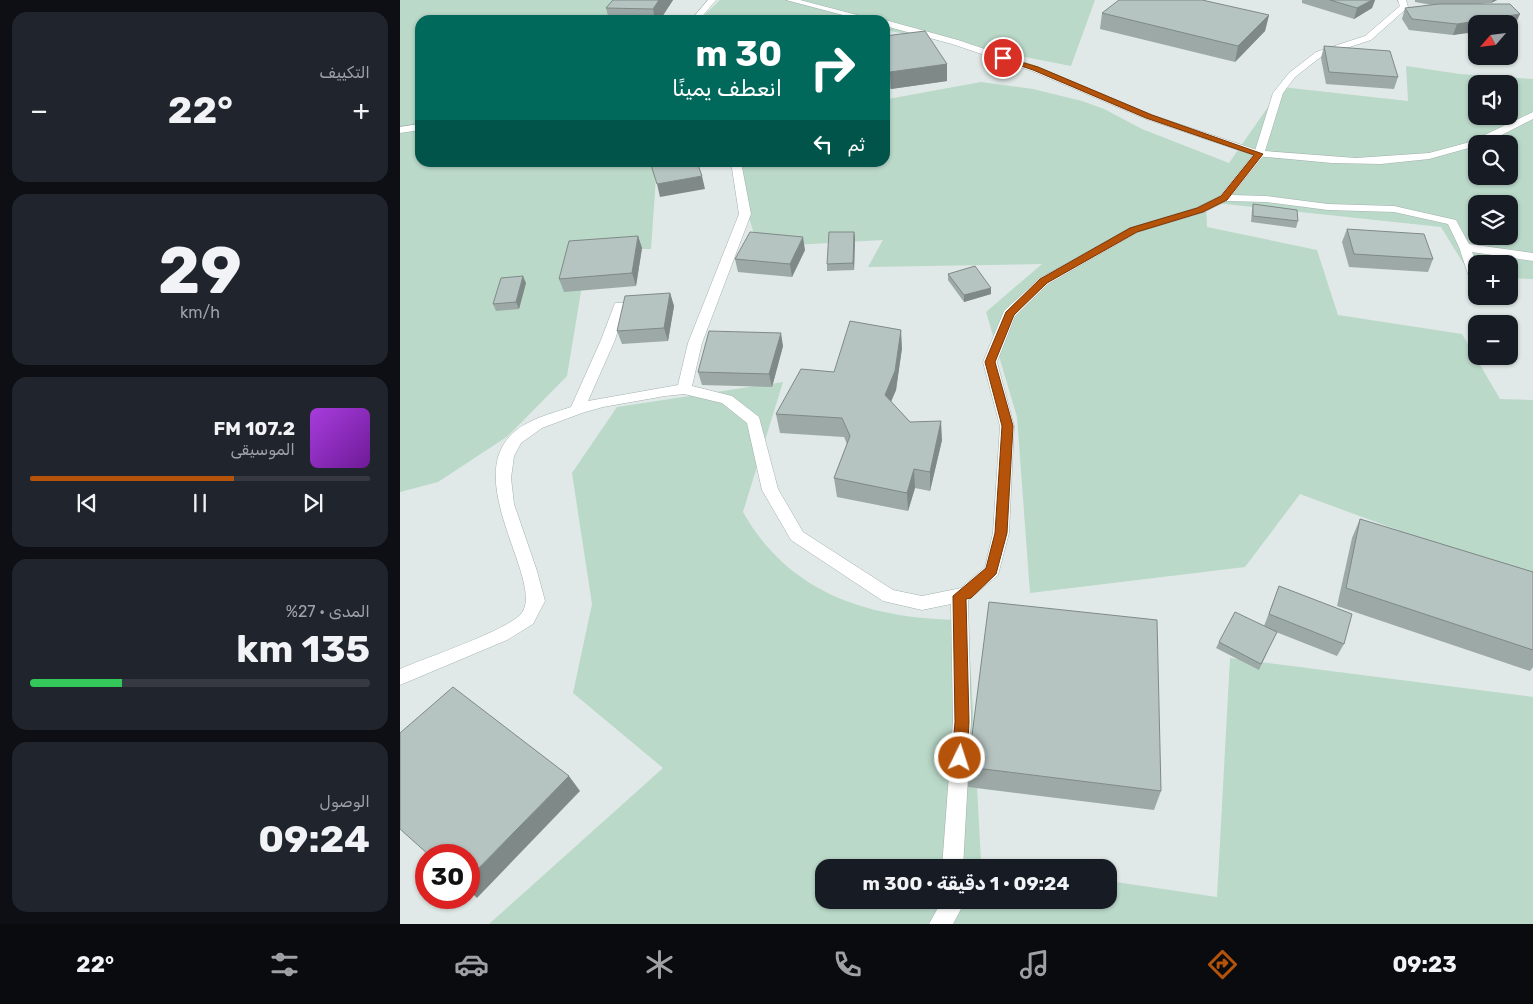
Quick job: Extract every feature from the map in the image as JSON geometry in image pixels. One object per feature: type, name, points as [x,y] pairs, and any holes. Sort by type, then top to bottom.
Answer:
[{"type":"street","points":[[699,15],[712,0]]},
{"type":"street","points":[[790,0],[852,15]]},
{"type":"street","points":[[400,676],[501,635],[528,619],[536,600],[529,571],[506,504],[503,478],[507,456],[515,440],[538,424],[577,410],[602,402],[665,391],[684,390],[727,400],[754,421],[770,490],[797,536],[889,596],[922,604],[966,594],[992,570],[1001,533],[1007,426],[990,362],[1010,314],[1044,281],[1134,230],[1200,210],[1224,198],[1259,154],[1278,93],[1292,75],[1318,54],[1368,38],[1404,7],[1402,0]]},
{"type":"street","points":[[890,24],[955,42],[1036,68],[1149,117],[1259,154],[1343,160],[1407,158],[1453,151],[1498,133],[1533,115]]},
{"type":"street","points":[[400,130],[415,128]]},
{"type":"street","points":[[684,390],[696,343],[745,214],[737,167]]},
{"type":"street","points":[[1224,198],[1266,199],[1328,207],[1394,209],[1452,222],[1468,256]]},
{"type":"street","points":[[1465,247],[1533,257]]},
{"type":"street","points":[[577,410],[608,340],[619,306]]},
{"type":"street","points":[[953,859],[962,722],[959,596]]},
{"type":"street","points":[[940,924],[950,909]]},
{"type":"green space","points":[[400,0],[634,0],[624,15],[415,15],[415,167],[657,167],[651,249],[588,249],[567,376],[508,436],[438,482],[400,492]]},
{"type":"green space","points":[[720,0],[1095,0],[1071,66],[890,31],[890,15],[704,15]]},
{"type":"green space","points":[[1406,66],[1475,75],[1468,75],[1468,125],[1518,125],[1518,78],[1533,79],[1533,279],[1518,278],[1518,255],[1468,255],[1468,271],[1441,227],[1206,202],[1207,227],[1317,250],[1338,315],[1462,334],[1468,344],[1468,365],[1480,365],[1500,399],[1533,400],[1533,580],[1300,494],[1245,567],[1030,593],[1017,417],[986,312],[1042,264],[868,267],[883,240],[758,247],[733,167],[890,167],[890,99],[981,82],[1033,89],[1082,101],[1104,109],[1142,129],[1229,163],[1282,87],[1408,101]]},
{"type":"green space","points":[[783,382],[743,512],[763,541],[785,565],[811,584],[839,598],[869,608],[900,615],[968,620],[981,859],[815,859],[815,909],[1117,909],[1117,882],[1217,897],[1230,658],[1533,697],[1533,924],[489,924],[663,768],[573,693],[592,604],[572,473],[617,407]]},
{"type":"building","points":[[613,0],[659,0],[653,9],[606,8]]},
{"type":"building","points":[[1119,0],[1202,0],[1269,15],[1238,46],[1102,13]]},
{"type":"building","points":[[1330,0],[1372,0],[1357,8]]},
{"type":"building","points":[[1439,4],[1510,4],[1520,14],[1468,15],[1468,22],[1457,24],[1412,19],[1405,8]]},
{"type":"building","points":[[925,31],[947,64],[890,72],[890,35]]},
{"type":"building","points":[[1324,46],[1390,51],[1398,77],[1329,72]]},
{"type":"building","points":[[652,167],[699,167],[702,176],[657,184]]},
{"type":"building","points":[[1253,204],[1297,210],[1298,221],[1253,216]]},
{"type":"building","points":[[1347,229],[1424,234],[1433,259],[1354,254]]},
{"type":"building","points":[[750,232],[803,237],[790,264],[735,259]]},
{"type":"building","points":[[829,232],[854,232],[853,263],[827,264]]},
{"type":"building","points":[[638,236],[632,273],[559,279],[569,241]]},
{"type":"building","points":[[975,266],[991,288],[964,295],[948,274]]},
{"type":"building","points":[[523,276],[516,302],[493,304],[501,278]]},
{"type":"building","points":[[670,293],[664,328],[617,331],[625,296]]},
{"type":"building","points":[[850,321],[901,330],[895,371],[885,395],[910,422],[941,421],[930,472],[914,469],[907,493],[834,478],[850,436],[842,418],[776,414],[801,369],[834,372]]},
{"type":"building","points":[[709,331],[781,333],[769,374],[698,372]]},
{"type":"building","points":[[1360,519],[1533,572],[1533,650],[1346,588]]},
{"type":"building","points":[[1279,586],[1352,614],[1344,644],[1269,614]]},
{"type":"building","points":[[989,602],[1157,620],[1161,791],[968,767]]},
{"type":"building","points":[[1235,612],[1277,632],[1261,664],[1219,642]]},
{"type":"building","points":[[453,687],[569,776],[480,867],[480,844],[417,844],[400,829],[400,733]]},
{"type":"route","points":[[960,758],[962,722],[959,596],[966,594],[992,570],[1001,533],[1007,426],[990,362],[1010,314],[1044,281],[1134,230],[1200,210],[1224,198],[1259,154],[1149,117],[1036,68],[1003,58]]}]
